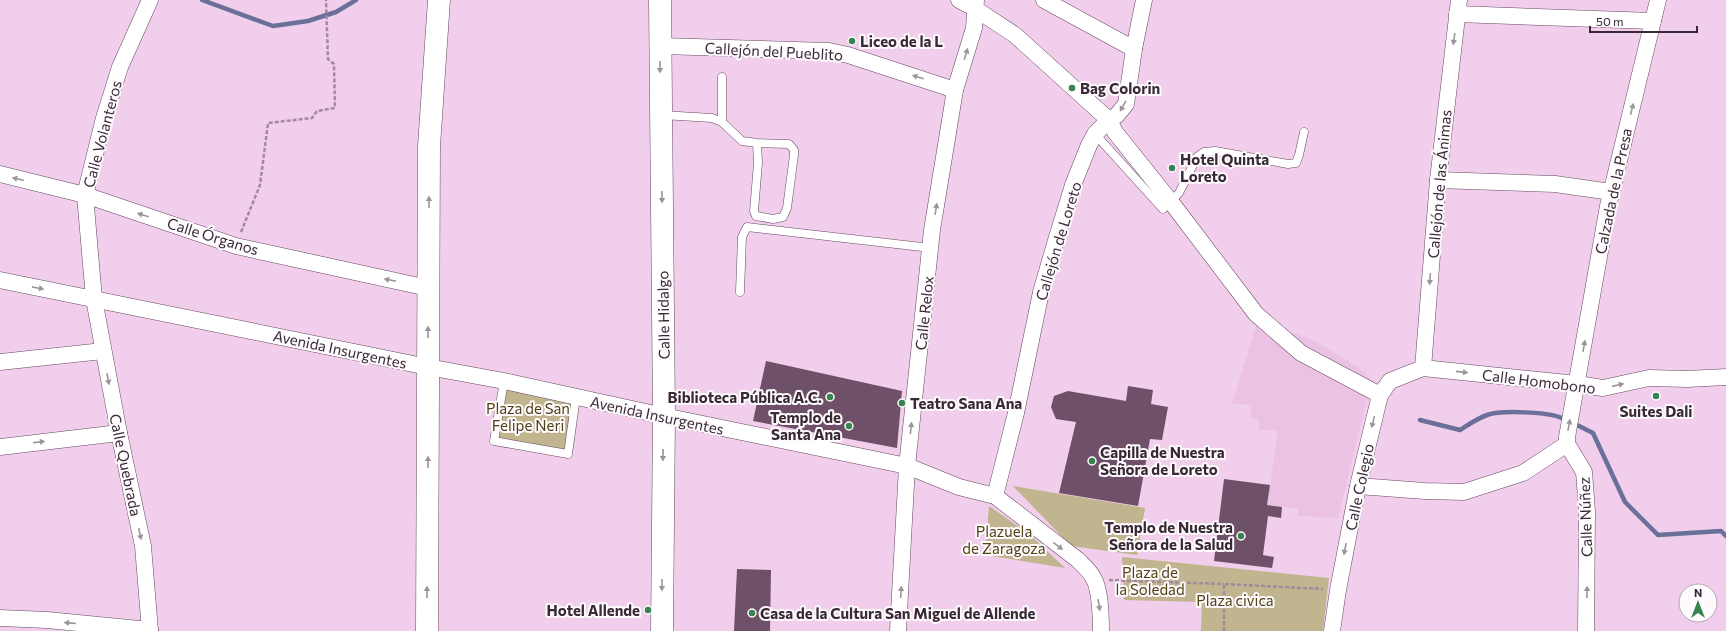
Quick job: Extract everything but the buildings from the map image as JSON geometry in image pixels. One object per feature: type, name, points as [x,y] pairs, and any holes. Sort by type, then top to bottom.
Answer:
[{"type":"street","name":"Calle Volanteros","points":[[94,299],[85,195],[104,118],[120,67],[150,0]]},
{"type":"street","points":[[426,631],[429,146],[440,0]]},
{"type":"street","name":"Calle Hidalgo","points":[[660,0],[664,416],[662,631]]},
{"type":"street","points":[[959,0],[976,6],[1015,35],[1109,120],[1115,132],[1171,202],[1256,314],[1301,353],[1380,395]]},
{"type":"street","points":[[1044,0],[1134,49]]},
{"type":"street","name":"Callejón de Loreto","points":[[995,496],[1016,413],[1041,292],[1073,184],[1095,134],[1109,120],[1117,115],[1126,104],[1134,49],[1144,0]]},
{"type":"street","name":"Calzada de la Presa","points":[[1577,384],[1611,192],[1658,0]]},
{"type":"street","name":"Calle Relox","points":[[898,631],[907,466],[931,248],[955,90],[974,28],[976,6]]},
{"type":"street","points":[[1458,7],[1653,21]]},
{"type":"street","name":"Callejón de las Ánimas","points":[[1423,368],[1438,180],[1458,7]]},
{"type":"street","name":"Callejón del Pueblito","points":[[660,46],[828,51],[848,54],[955,90]]},
{"type":"street","name":"Calle Órganos","points":[[0,174],[85,195],[236,246],[428,288]]},
{"type":"street","points":[[1438,180],[1555,184],[1611,192]]},
{"type":"street","name":"Avenida Insurgentes","points":[[0,280],[428,367],[504,381],[664,416],[907,466],[959,487],[995,496],[1078,560],[1089,571],[1095,580]]},
{"type":"street","name":"Calle Quebrada","points":[[94,299],[118,433],[143,546],[150,630]]},
{"type":"street","points":[[0,362],[103,352]]},
{"type":"street","name":"Calle Homobono","points":[[1423,368],[1603,388],[1649,378],[1726,378]]},
{"type":"street","name":"Calle Colegio","points":[[1332,631],[1338,590],[1358,486],[1380,395],[1390,381],[1423,368]]},
{"type":"street","points":[[1358,486],[1425,491],[1464,492],[1523,473],[1567,444],[1577,384]]},
{"type":"street","points":[[0,447],[118,433]]},
{"type":"street","name":"Calle Núñez","points":[[1567,444],[1584,472],[1587,511],[1586,631]]},
{"type":"street","points":[[1095,580],[1101,619],[1101,631]]},
{"type":"street","points":[[0,618],[150,630]]},
{"type":"lane","points":[[722,77],[722,122]]},
{"type":"lane","points":[[661,115],[712,118],[722,122],[742,141],[789,144],[794,150],[787,208],[783,218],[773,219],[756,216],[754,211],[758,163],[757,143]]},
{"type":"lane","points":[[1095,134],[1163,209],[1179,193],[1197,156],[1204,152],[1215,151],[1288,164],[1296,163],[1304,132]]},
{"type":"lane","points":[[740,292],[742,237],[747,226],[931,248]]},
{"type":"lane","points":[[504,381],[494,441],[568,454],[576,397]]},
{"type":"path","points":[[236,246],[260,185],[268,123],[312,118],[317,112],[335,108],[334,64],[328,59],[326,0]]},
{"type":"path","points":[[1095,580],[1224,584],[1338,590]]},
{"type":"path","points":[[1224,584],[1224,631]]},
{"type":"shaded area","points":[[1263,314],[1277,328],[1312,339],[1359,368],[1380,388],[1374,400],[1367,399],[1338,518],[1298,516],[1298,508],[1267,505],[1278,430],[1259,430],[1258,419],[1251,418],[1251,405],[1232,404],[1256,326]]},
{"type":"green space","name":"Plaza de San Felipe Neri","points":[[504,381],[576,397],[568,454],[494,441]]},
{"type":"green space","points":[[1013,486],[1145,508],[1137,555],[1071,546]]},
{"type":"green space","name":"Plazuela de Zaragoza","points":[[989,506],[1029,534],[1065,568],[985,555]]},
{"type":"green space","name":"Plaza civica","points":[[1122,557],[1329,578],[1323,631],[1201,631],[1202,602],[1124,600]]},
{"type":"waterway","points":[[202,0],[273,26],[308,21],[336,12],[356,0]]},
{"type":"waterway","points":[[1420,420],[1460,430],[1480,418],[1494,413],[1536,413],[1562,418]]},
{"type":"waterway","points":[[1577,425],[1593,433],[1625,502],[1658,535],[1721,531],[1726,536]]},
{"type":"place","name":"Liceo de la L","points":[[852,41]]},
{"type":"place","name":"Bag Colorin","points":[[1072,88]]},
{"type":"place","name":"Hotel Quinta Loreto","points":[[1172,168]]},
{"type":"place","name":"Suites Dali","points":[[1656,396]]},
{"type":"place","name":"Biblioteca Pública A.C.","points":[[830,397]]},
{"type":"place","name":"Teatro Sana Ana","points":[[902,403]]},
{"type":"place","name":"Templo de Santa Ana","points":[[849,426]]},
{"type":"place","name":"Capilla de Nuestra Señora de Loreto","points":[[1092,461]]},
{"type":"place","name":"Templo de Nuestra Señora de la Salud","points":[[1241,536]]},
{"type":"place","name":"Hotel Allende","points":[[648,610]]},
{"type":"place","name":"Casa de la Cultura San Miguel de Allende","points":[[752,613]]},
{"type":"park label","name":"Plaza de la Soledad","points":[[1150,580]]}]
